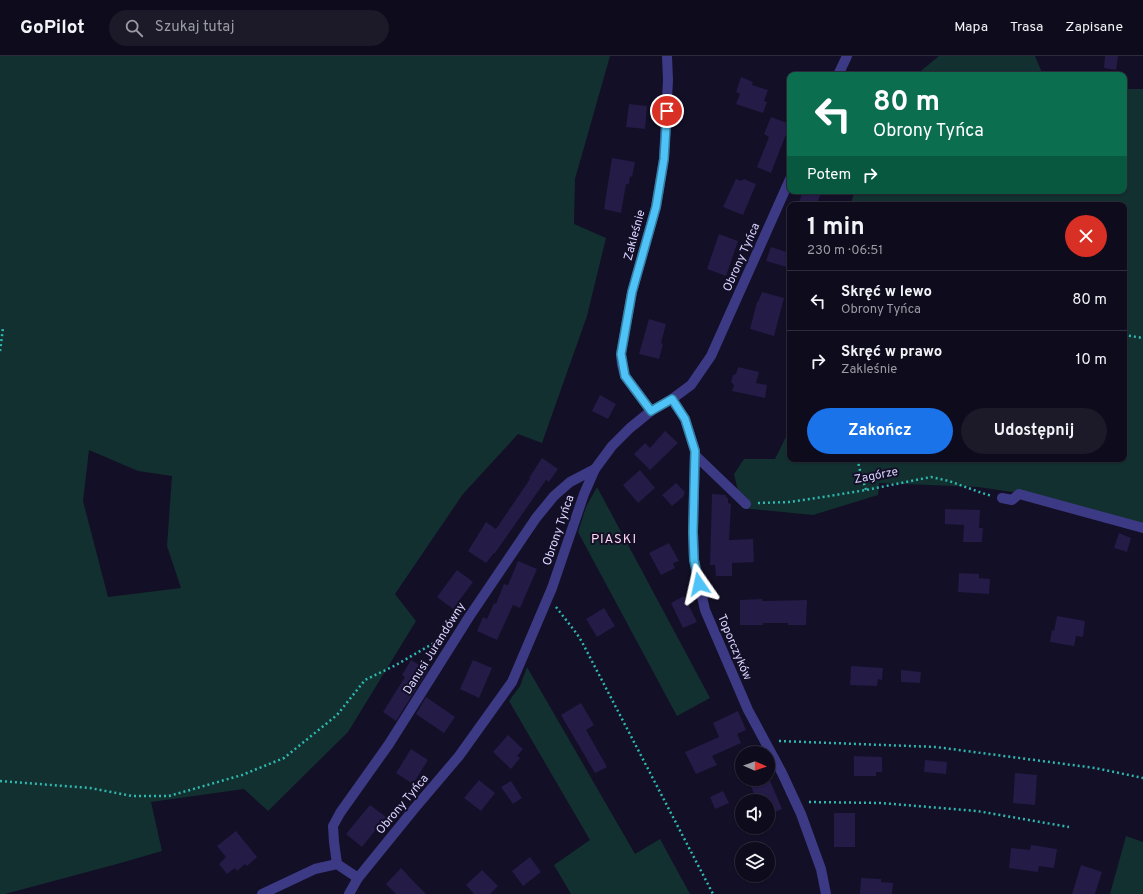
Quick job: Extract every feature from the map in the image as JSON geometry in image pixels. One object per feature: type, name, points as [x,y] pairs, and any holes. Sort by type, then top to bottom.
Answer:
[{"type":"street","name":"Zakleśnie","points":[[651,411],[625,376],[621,354],[632,292],[656,207],[664,159],[668,80],[667,56]]},
{"type":"street","points":[[839,72],[847,56]]},
{"type":"street","name":"Obrony Tyńca","points":[[348,894],[358,878],[459,756],[512,682],[548,598],[584,494],[595,469],[612,446],[630,428],[651,411],[672,399],[691,385],[711,356],[787,186]]},
{"type":"street","name":"Toporczyków","points":[[672,399],[685,419],[696,456],[693,532],[694,560],[705,610],[748,710],[765,740],[797,805],[821,869],[826,894]]},
{"type":"street","points":[[696,456],[746,504]]},
{"type":"street","name":"Danusi Jurandówny","points":[[337,864],[334,842],[334,826],[340,813],[389,744],[469,616],[536,518],[554,496],[570,482],[595,469]]},
{"type":"street","points":[[1002,498],[1012,500],[1019,494],[1143,528]]},
{"type":"street","points":[[262,894],[315,869],[337,864],[358,878]]},
{"type":"path","points":[[0,351],[3,328]]},
{"type":"path","points":[[1127,335],[1143,338]]},
{"type":"path","points":[[858,462],[866,490]]},
{"type":"path","name":"Zagórze","points":[[746,504],[790,502],[866,490],[931,477],[949,480],[982,493],[1002,498]]},
{"type":"path","points":[[548,598],[582,642],[713,894]]},
{"type":"path","points":[[0,781],[90,788],[132,796],[169,796],[242,775],[284,758],[337,715],[365,680],[396,665],[441,638]]},
{"type":"path","points":[[765,740],[936,746],[1095,768],[1143,778]]},
{"type":"path","points":[[797,805],[807,802],[851,802],[977,811],[1069,827]]},
{"type":"green space","points":[[0,56],[610,56],[575,179],[574,224],[606,238],[587,316],[542,443],[518,434],[463,494],[395,594],[416,621],[348,732],[268,811],[244,789],[151,802],[162,851],[5,894],[0,894]],"holes":[[[89,450],[138,471],[172,476],[167,546],[181,588],[108,597],[83,501]]]},
{"type":"green space","points":[[939,56],[1035,56],[1042,72],[920,72]]},
{"type":"green space","points":[[1127,89],[1143,89],[1143,524],[1041,496],[978,487],[879,483],[878,495],[813,515],[742,508],[734,474],[744,459],[775,459],[787,435],[787,462],[1127,462],[1127,202],[851,202],[854,194],[1127,194]]},
{"type":"green space","points":[[597,487],[710,698],[677,716],[578,532],[586,507]]},
{"type":"green space","points":[[527,667],[635,854],[660,839],[690,894],[571,894],[554,865],[590,840],[509,701],[520,686]]},
{"type":"green space","points":[[1126,836],[1143,842],[1143,894],[1110,894]]},
{"type":"building","points":[[1105,56],[1118,56],[1116,70],[1104,68]]},
{"type":"building","points":[[741,77],[753,82],[752,85],[768,90],[764,101],[767,102],[763,113],[736,104],[740,94],[736,92]]},
{"type":"building","points":[[629,104],[647,106],[645,129],[626,127]]},
{"type":"building","points":[[771,117],[787,123],[787,132],[771,173],[757,167],[769,137],[764,134]]},
{"type":"building","points":[[612,158],[635,162],[632,177],[630,176],[629,184],[626,184],[621,213],[604,209]]},
{"type":"building","points":[[736,179],[741,181],[744,179],[756,184],[743,215],[723,207]]},
{"type":"building","points":[[802,194],[821,194],[817,202],[799,202]]},
{"type":"building","points":[[719,234],[738,241],[726,276],[707,269]]},
{"type":"building","points":[[771,247],[787,252],[787,267],[766,261]]},
{"type":"building","points":[[762,292],[784,298],[774,336],[750,329],[757,302]]},
{"type":"building","points":[[649,319],[666,324],[659,359],[639,354]]},
{"type":"building","points":[[738,367],[759,372],[756,383],[767,385],[765,398],[732,391],[734,385],[731,382]]},
{"type":"building","points":[[600,395],[616,404],[608,419],[592,411]]},
{"type":"building","points":[[665,431],[678,443],[650,470],[634,454],[645,443],[650,448]]},
{"type":"building","points":[[542,458],[558,469],[549,482],[546,480],[495,553],[486,563],[468,551],[486,522],[496,529],[530,479],[529,478]]},
{"type":"building","points":[[640,470],[655,488],[638,503],[623,485]]},
{"type":"building","points":[[676,483],[685,492],[683,497],[672,506],[662,495]]},
{"type":"building","points":[[712,494],[726,495],[726,498],[728,498],[728,503],[731,504],[729,540],[753,539],[754,562],[732,563],[732,576],[716,576],[715,565],[710,565]]},
{"type":"building","points":[[945,509],[980,510],[979,528],[983,528],[982,542],[963,542],[964,525],[945,524]]},
{"type":"building","points":[[1119,533],[1131,538],[1127,552],[1114,548]]},
{"type":"building","points":[[669,543],[679,561],[673,563],[675,568],[661,575],[649,553]]},
{"type":"building","points":[[518,561],[537,569],[520,608],[513,605],[497,640],[477,631],[483,617],[487,619],[494,603],[496,604],[504,584],[508,585]]},
{"type":"building","points":[[457,570],[473,582],[453,609],[437,597]]},
{"type":"building","points":[[959,573],[979,574],[979,578],[990,579],[989,594],[958,592]]},
{"type":"building","points":[[684,596],[697,622],[683,628],[671,603]]},
{"type":"building","points":[[762,599],[762,601],[807,600],[806,625],[763,623],[763,625],[740,625],[740,600]]},
{"type":"building","points":[[604,608],[615,626],[597,637],[586,619]]},
{"type":"building","points":[[1057,616],[1085,621],[1083,637],[1076,636],[1074,646],[1050,642]]},
{"type":"building","points":[[411,660],[428,670],[396,721],[383,712],[405,677],[402,675]]},
{"type":"building","points":[[473,660],[492,668],[479,698],[460,689]]},
{"type":"building","points":[[851,666],[883,668],[882,680],[878,679],[877,686],[850,685]]},
{"type":"building","points":[[901,670],[921,672],[920,683],[901,682]]},
{"type":"building","points":[[426,697],[455,717],[444,733],[416,714]]},
{"type":"building","points":[[581,703],[594,725],[586,730],[607,767],[595,773],[561,715]]},
{"type":"building","points":[[738,711],[746,730],[737,734],[741,743],[712,756],[717,765],[696,774],[685,752],[719,737],[713,723]]},
{"type":"building","points":[[508,735],[523,749],[517,756],[520,758],[511,769],[493,752]]},
{"type":"building","points":[[411,749],[428,760],[413,784],[396,773]]},
{"type":"building","points":[[854,756],[882,757],[882,772],[876,772],[876,776],[854,776]]},
{"type":"building","points":[[925,760],[947,762],[946,774],[924,772]]},
{"type":"building","points":[[1015,773],[1037,775],[1035,805],[1013,803]]},
{"type":"building","points":[[479,780],[495,793],[481,811],[464,798]]},
{"type":"building","points":[[511,781],[522,798],[513,804],[501,787]]},
{"type":"building","points":[[751,786],[772,786],[782,809],[775,812],[775,794],[754,794]]},
{"type":"building","points":[[723,791],[729,803],[715,809],[710,797]]},
{"type":"building","points":[[370,805],[386,817],[362,847],[346,834]]},
{"type":"building","points":[[834,813],[855,813],[855,847],[834,847]]},
{"type":"building","points":[[236,831],[257,857],[247,866],[245,864],[237,871],[235,868],[227,874],[219,864],[226,857],[217,846]]},
{"type":"building","points":[[1031,845],[1057,849],[1054,868],[1039,866],[1038,872],[1009,868],[1011,848],[1030,850]]},
{"type":"building","points":[[530,857],[541,872],[523,886],[512,871]]},
{"type":"building","points":[[1081,865],[1102,872],[1095,894],[1072,894]]},
{"type":"building","points":[[401,868],[426,894],[396,894],[386,884]]},
{"type":"building","points":[[482,870],[498,886],[490,894],[474,894],[466,885]]},
{"type":"building","points":[[861,878],[881,879],[881,882],[893,883],[892,894],[860,894]]},
{"type":"district","name":"PIASKI","points":[[614,538]]},
{"type":"route","points":[[667,111],[664,159],[656,207],[632,292],[621,354],[625,376],[651,411],[672,399],[685,419],[696,456],[693,532],[694,560],[699,584]]}]
